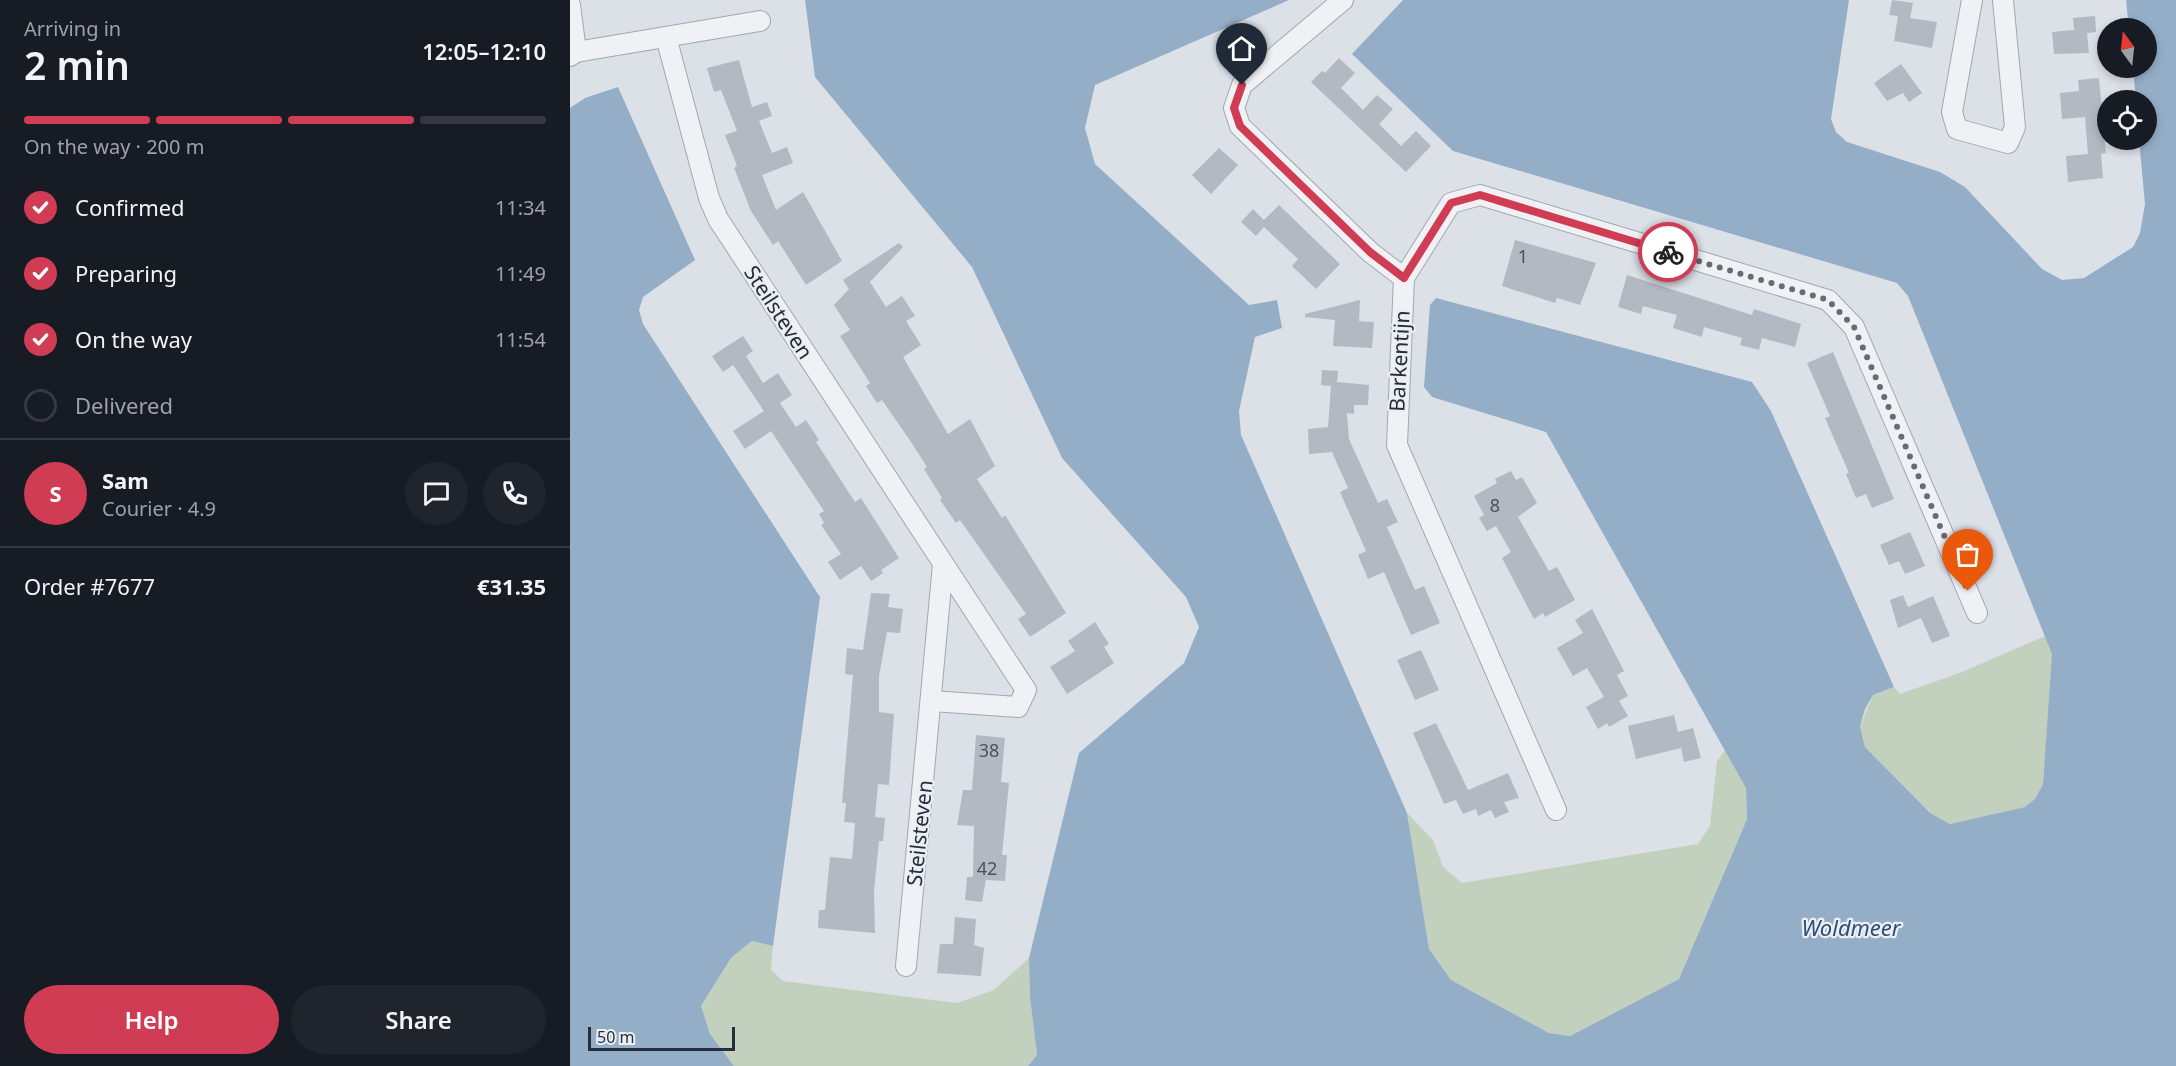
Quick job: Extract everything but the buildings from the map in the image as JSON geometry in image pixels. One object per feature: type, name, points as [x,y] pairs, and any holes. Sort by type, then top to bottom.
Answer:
[{"type":"street","points":[[1343,0],[1242,85],[1234,108],[1240,126],[1370,252],[1404,278],[1451,203],[1480,195],[1828,300],[1854,327],[1977,613]]},
{"type":"street","points":[[1972,0],[1952,112],[1957,129],[2008,143],[2015,127],[2003,0]]},
{"type":"street","points":[[570,5],[573,54],[760,21]]},
{"type":"street","name":"Steilsteven","points":[[666,37],[709,198],[718,219],[1026,690],[1018,707],[932,700]]},
{"type":"street","name":"Barkentijn","points":[[1404,278],[1397,445],[1556,810]]},
{"type":"street","name":"Steilsteven","points":[[906,966],[943,564]]},
{"type":"green space","points":[[2045,636],[2053,654],[2043,784],[2035,799],[2026,807],[1950,824],[1930,814],[1865,747],[1860,726],[1873,695],[1894,687],[1900,694],[1962,672]]},
{"type":"green space","points":[[1726,749],[1746,788],[1747,819],[1679,979],[1570,1036],[1549,1033],[1451,980],[1429,949],[1407,813],[1433,840],[1443,867],[1462,883],[1698,844],[1710,826],[1717,761]]},
{"type":"green space","points":[[752,941],[773,946],[771,970],[783,981],[957,1003],[994,990],[1029,958],[1030,997],[1037,1055],[1028,1066],[734,1066],[710,1034],[701,1006],[731,958]]},
{"type":"water","name":"Woldmeer","points":[[805,0],[1289,0],[1095,85],[1085,128],[1095,164],[1249,305],[1277,300],[1282,328],[1255,337],[1239,411],[1241,435],[1407,813],[1429,949],[1451,980],[1549,1033],[1570,1036],[1679,979],[1747,819],[1746,788],[1546,432],[1432,397],[1424,387],[1430,305],[1436,298],[1752,382],[1771,411],[1894,687],[1873,695],[1865,709],[1860,726],[1865,747],[1930,813],[1950,824],[2025,807],[2035,799],[2043,784],[2052,654],[1908,296],[1897,283],[1453,151],[1352,54],[1403,0],[1849,0],[1831,119],[1836,132],[1847,142],[1940,172],[1965,187],[2042,269],[2062,280],[2084,278],[2133,247],[2140,233],[2145,204],[2140,150],[2157,150],[2157,90],[2135,90],[2134,78],[2157,78],[2157,18],[2128,18],[2126,0],[2176,0],[2176,1066],[1028,1066],[1037,1055],[1030,997],[1029,958],[1079,753],[1184,663],[1199,627],[1186,597],[1062,458],[972,267],[815,77]]},
{"type":"water","points":[[618,87],[695,260],[643,297],[639,310],[643,324],[820,597],[773,946],[752,941],[731,958],[701,1006],[710,1034],[734,1066],[570,1066],[570,108],[585,98]]},
{"type":"way so far","points":[[1668,252],[1828,300],[1854,327],[1968,591]]},
{"type":"route","points":[[1242,85],[1234,108],[1240,126],[1370,252],[1404,278],[1451,203],[1480,195],[1668,252]]}]
